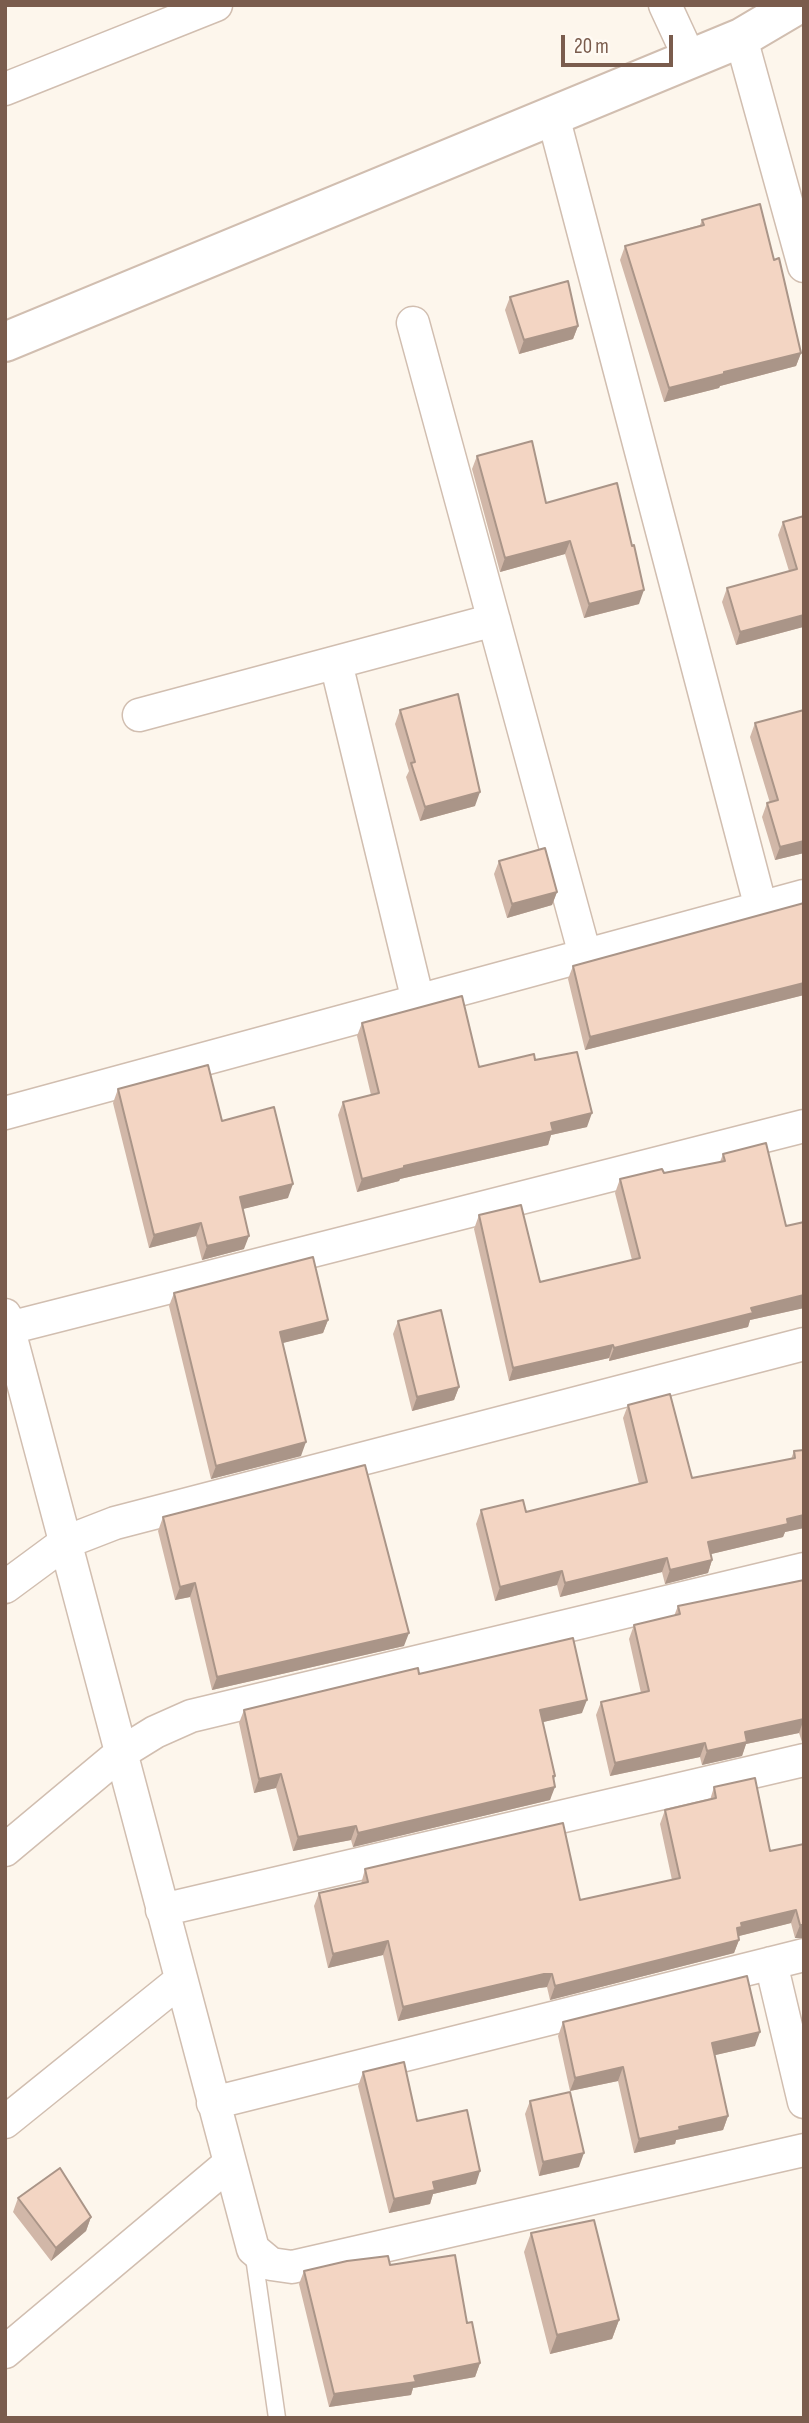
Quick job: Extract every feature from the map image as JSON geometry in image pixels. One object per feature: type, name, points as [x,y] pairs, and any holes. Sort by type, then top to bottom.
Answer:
[{"type":"street","points":[[5,89],[216,5]]},
{"type":"street","points":[[5,342],[741,38],[797,5]]},
{"type":"street","points":[[664,10],[690,59]]},
{"type":"street","points":[[741,38],[804,265]]},
{"type":"street","points":[[553,116],[761,908]]},
{"type":"street","points":[[413,323],[585,955]]},
{"type":"street","points":[[139,715],[494,620]]},
{"type":"street","points":[[336,663],[418,1001]]},
{"type":"street","points":[[5,1113],[804,896]]},
{"type":"street","points":[[804,1126],[6,1324],[253,2249],[271,2264],[292,2267],[804,2150]]},
{"type":"street","points":[[5,1587],[66,1542],[115,1523],[804,1345]]},
{"type":"street","points":[[5,1850],[121,1753],[155,1732],[191,1716],[804,1569]]},
{"type":"street","points":[[162,1910],[804,1760]]},
{"type":"street","points":[[213,2103],[804,1955]]},
{"type":"street","points":[[771,1963],[804,2102]]},
{"type":"street","points":[[5,2122],[181,1980]]},
{"type":"street","points":[[5,2352],[230,2163]]},
{"type":"lane","points":[[253,2249],[277,2418]]},
{"type":"building","points":[[760,204],[774,260],[779,258],[801,353],[669,388],[625,246],[704,225],[702,220]]},
{"type":"building","points":[[568,281],[578,326],[524,340],[510,297]]},
{"type":"building","points":[[532,441],[546,503],[617,483],[644,590],[589,604],[570,541],[505,558],[477,456]]},
{"type":"building","points":[[804,516],[804,615],[740,632],[727,588],[797,569],[783,522]]},
{"type":"building","points":[[458,694],[480,792],[425,807],[411,763],[415,762],[400,710]]},
{"type":"building","points":[[804,710],[804,841],[780,847],[767,803],[778,800],[755,723]]},
{"type":"building","points":[[545,848],[557,892],[512,904],[499,861]]},
{"type":"building","points":[[804,903],[804,983],[590,1037],[573,966]]},
{"type":"building","points":[[462,996],[479,1067],[534,1054],[535,1060],[577,1052],[592,1113],[551,1123],[553,1131],[404,1166],[362,1179],[343,1102],[379,1093],[362,1023]]},
{"type":"building","points":[[208,1065],[222,1121],[274,1107],[293,1184],[240,1197],[249,1236],[207,1246],[201,1223],[154,1235],[118,1089]]},
{"type":"building","points":[[766,1143],[786,1226],[804,1222],[804,1295],[751,1308],[753,1313],[614,1348],[613,1345],[513,1368],[479,1215],[521,1205],[540,1282],[640,1258],[620,1179],[662,1169],[664,1173],[725,1161],[723,1154]]},
{"type":"building","points":[[313,1257],[328,1320],[280,1332],[306,1442],[216,1466],[174,1293]]},
{"type":"building","points":[[441,1310],[459,1387],[417,1397],[398,1321]]},
{"type":"building","points":[[670,1394],[692,1478],[795,1458],[794,1451],[804,1450],[804,1515],[787,1519],[788,1524],[708,1542],[712,1560],[670,1570],[667,1558],[565,1583],[562,1571],[500,1587],[481,1510],[523,1500],[526,1512],[647,1482],[628,1405]]},
{"type":"building","points":[[365,1465],[409,1633],[217,1677],[195,1583],[180,1587],[163,1517]]},
{"type":"building","points":[[804,1580],[804,1719],[745,1732],[747,1742],[707,1751],[705,1743],[615,1763],[601,1702],[649,1691],[634,1625],[680,1614],[678,1606]]},
{"type":"building","points":[[573,1638],[587,1700],[540,1710],[555,1776],[555,1787],[358,1833],[356,1826],[298,1837],[281,1774],[259,1779],[244,1710],[418,1668],[419,1674]]},
{"type":"building","points":[[755,1778],[770,1851],[804,1844],[804,1925],[800,1925],[796,1910],[741,1923],[742,1927],[737,1928],[739,1940],[555,1986],[552,1974],[544,1974],[403,2007],[388,1941],[333,1954],[319,1893],[368,1882],[365,1869],[563,1823],[580,1900],[680,1878],[665,1810],[716,1798],[714,1787]]},
{"type":"building","points":[[747,1976],[760,2032],[712,2043],[728,2116],[639,2139],[623,2067],[575,2078],[563,2022]]},
{"type":"building","points":[[404,2062],[417,2121],[467,2110],[480,2171],[433,2182],[435,2190],[394,2199],[363,2072]]},
{"type":"building","points":[[570,2092],[584,2153],[543,2162],[530,2101]]},
{"type":"building","points":[[60,2168],[91,2217],[56,2248],[18,2198]]},
{"type":"building","points":[[594,2220],[619,2320],[557,2335],[531,2233]]},
{"type":"building","points":[[455,2255],[467,2323],[472,2322],[480,2363],[414,2376],[416,2382],[334,2394],[304,2271],[347,2261],[388,2256],[390,2265]]}]
